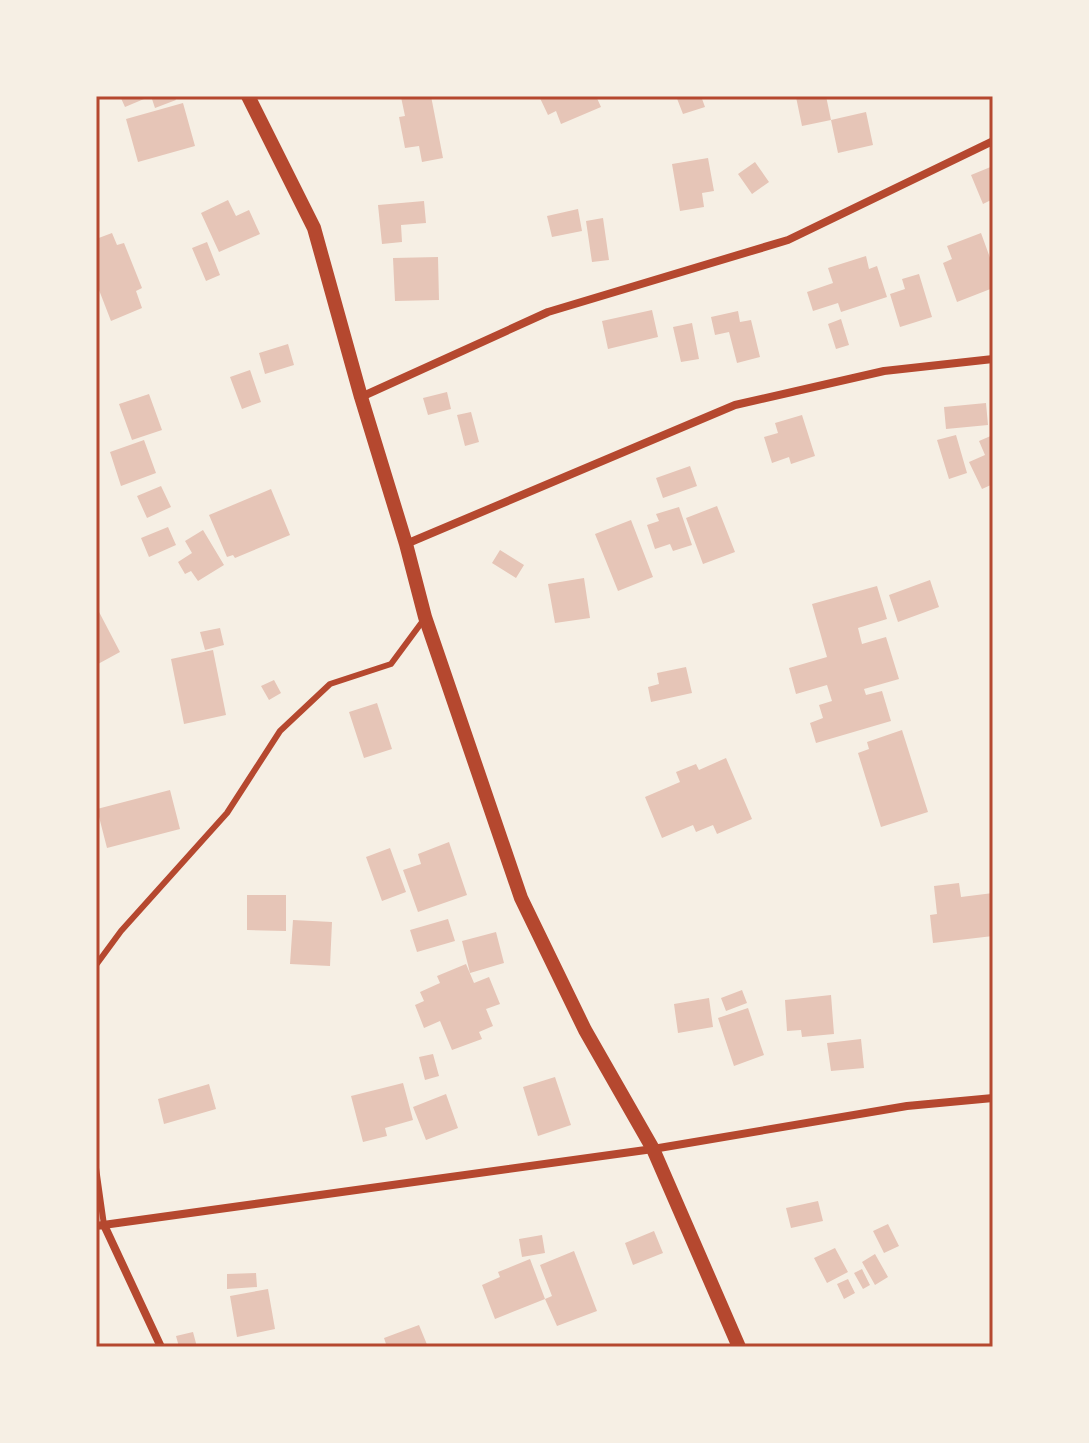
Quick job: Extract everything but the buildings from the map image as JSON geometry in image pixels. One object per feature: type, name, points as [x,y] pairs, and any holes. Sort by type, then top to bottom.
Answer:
[{"type":"street","points":[[248,96],[314,228],[425,617],[521,898],[585,1030],[653,1149],[739,1347]]},
{"type":"street","points":[[361,397],[548,312],[788,240],[993,141]]},
{"type":"street","points":[[406,544],[735,405],[884,371],[993,359]]},
{"type":"street","points":[[161,1347],[100,1225],[653,1149],[907,1106],[993,1098]]},
{"type":"lane","points":[[96,965],[121,931],[227,813],[280,731],[330,684],[391,664],[425,617]]},
{"type":"lane","points":[[96,1168],[100,1225]]}]
